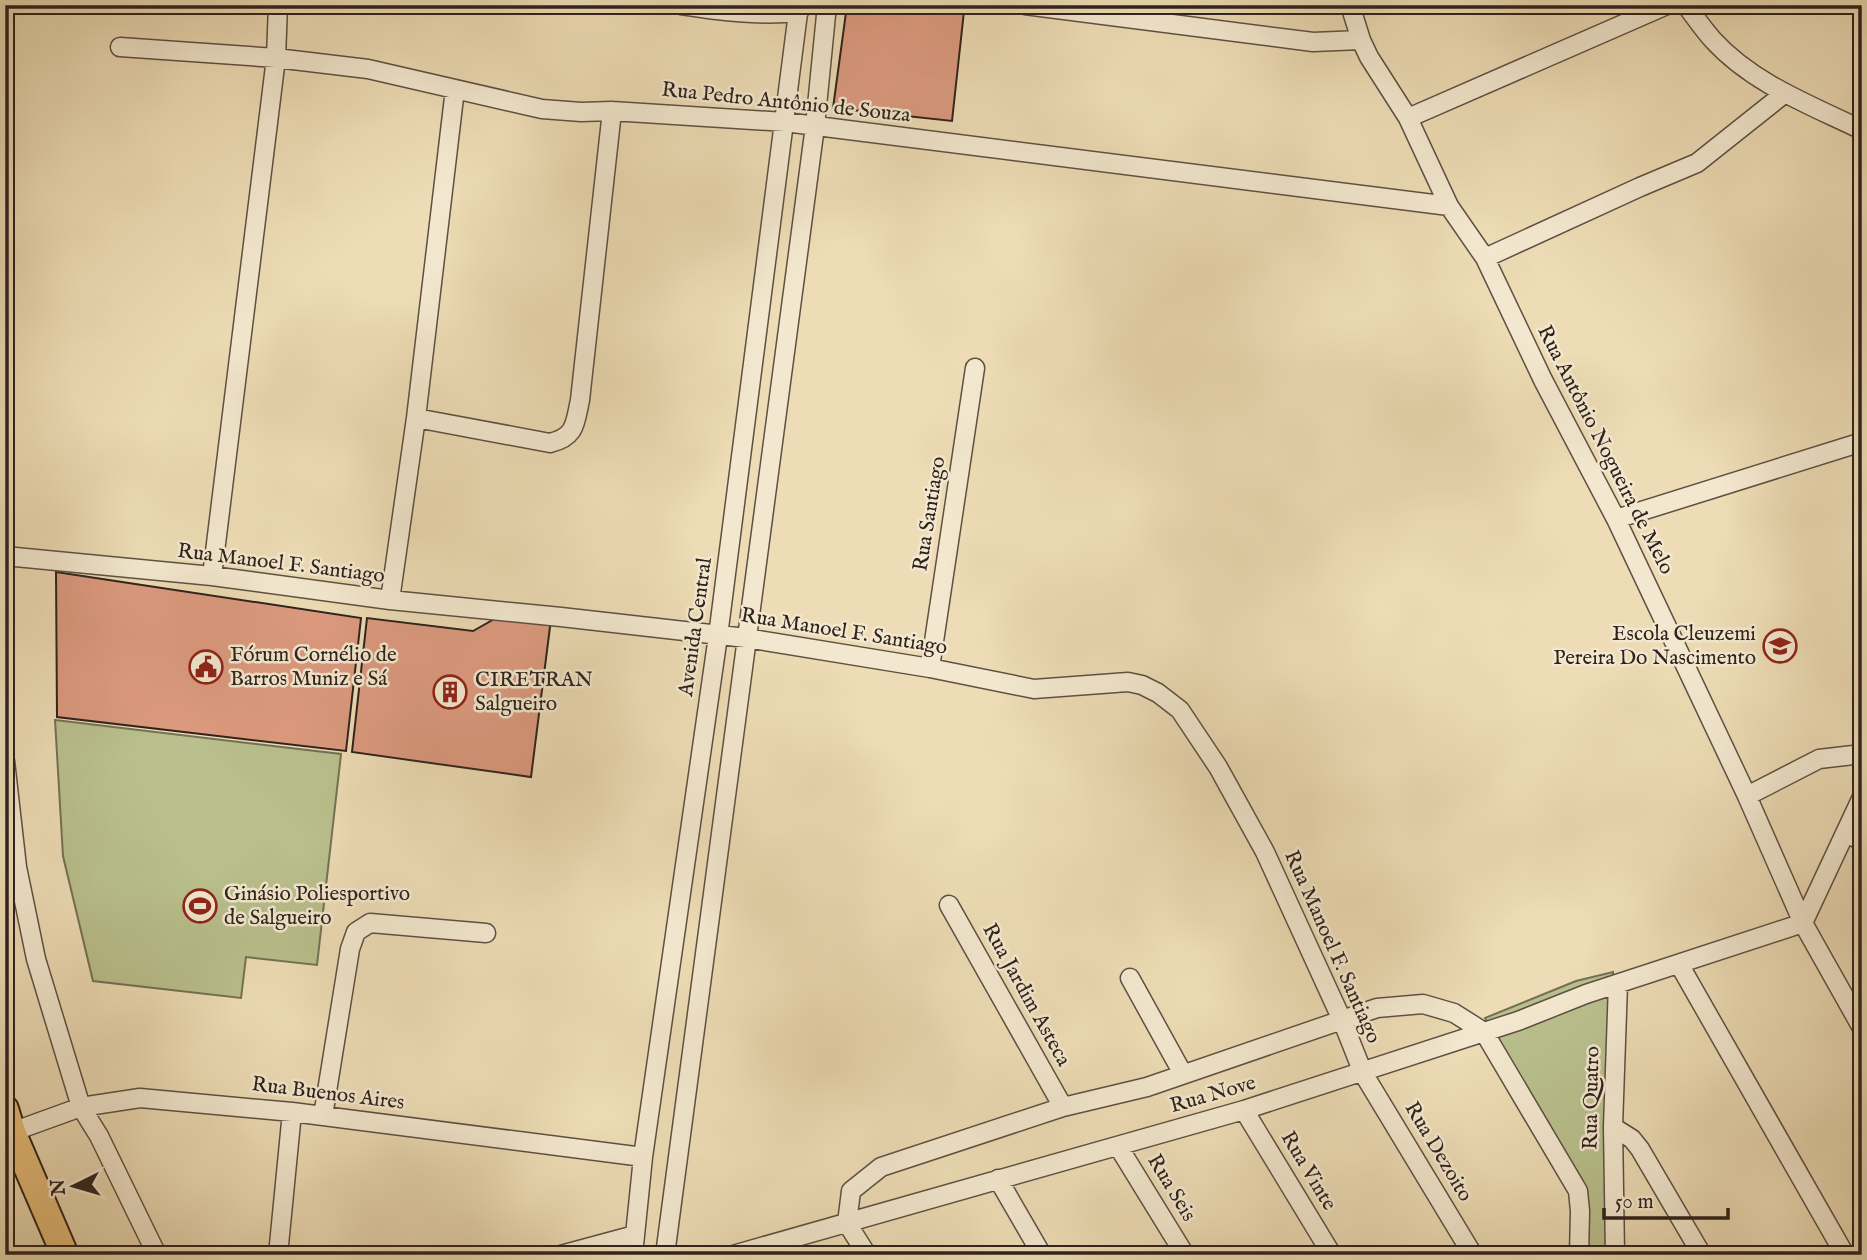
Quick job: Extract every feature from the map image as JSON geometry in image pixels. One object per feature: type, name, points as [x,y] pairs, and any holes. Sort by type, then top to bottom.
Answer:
[{"type":"highway","points":[[9,1121],[65,1255]]},
{"type":"street","points":[[212,576],[276,58],[278,5]]},
{"type":"street","points":[[681,5],[730,13],[770,15],[799,9]]},
{"type":"street","points":[[665,1255],[815,126],[827,5]]},
{"type":"street","points":[[1025,5],[1313,42],[1361,40]]},
{"type":"street","name":"Rua Antônio Nogueira de Melo","points":[[1350,5],[1361,40],[1408,118],[1450,206],[1485,258],[1543,380],[1616,519],[1747,796],[1803,923],[1862,1028]]},
{"type":"street","points":[[1408,118],[1667,5]]},
{"type":"street","points":[[1686,5],[1713,40],[1736,60],[1785,93],[1862,130]]},
{"type":"street","name":"Avenida Central","points":[[633,1255],[643,1157],[718,636],[799,9]]},
{"type":"street","name":"Rua Pedro Antônio de Souza","points":[[120,47],[276,58],[368,69],[542,109],[785,122],[1450,206]]},
{"type":"street","points":[[390,600],[416,418],[455,89]]},
{"type":"street","points":[[1485,258],[1697,163],[1785,93]]},
{"type":"street","points":[[416,418],[550,443],[564,440],[573,430],[580,400],[612,111]]},
{"type":"street","name":"Rua Santiago","points":[[930,668],[975,368]]},
{"type":"street","points":[[1616,519],[1862,442]]},
{"type":"street","name":"Rua Manoel F. Santiago","points":[[5,556],[212,576],[390,600],[746,638],[930,668],[1034,689],[1128,682],[1142,685],[1158,693],[1180,710],[1218,767],[1265,852],[1342,1020],[1363,1073]]},
{"type":"street","points":[[1747,796],[1819,759],[1862,754]]},
{"type":"street","points":[[5,761],[16,867],[36,959],[81,1107],[99,1136],[157,1255]]},
{"type":"street","points":[[1803,923],[1854,837],[1862,797]]},
{"type":"street","name":"Rua Jardim Asteca","points":[[949,905],[1063,1107]]},
{"type":"street","points":[[323,1115],[350,949],[356,932],[370,923],[486,933]]},
{"type":"street","name":"Rua Nove","points":[[733,1255],[1244,1110],[1363,1073],[1586,994],[1803,923]]},
{"type":"street","points":[[1678,964],[1845,1255]]},
{"type":"street","points":[[1130,978],[1184,1074]]},
{"type":"street","name":"Rua Quatro","points":[[1615,1255],[1613,1127],[1618,984]]},
{"type":"street","name":"Rua Nove","points":[[847,1223],[851,1191],[881,1167],[1063,1107],[1147,1087],[1377,1008],[1423,1004],[1454,1013],[1484,1032]]},
{"type":"street","points":[[1484,1032],[1578,1191],[1578,1255]]},
{"type":"street","name":"Rua Dezoito","points":[[1363,1073],[1473,1255]]},
{"type":"street","name":"Rua Buenos Aires","points":[[9,1121],[141,1098],[323,1115],[643,1157]]},
{"type":"street","name":"Rua Vinte","points":[[1244,1110],[1332,1255]]},
{"type":"street","points":[[278,1255],[292,1112]]},
{"type":"street","points":[[1613,1127],[1632,1139],[1640,1149],[1702,1255]]},
{"type":"street","name":"Rua Seis","points":[[1118,1146],[1185,1255]]},
{"type":"street","points":[[998,1180],[1042,1255]]},
{"type":"street","points":[[847,1223],[867,1255]]},
{"type":"street","points":[[561,1255],[635,1234]]},
{"type":"green space","name":"Ginásio Poliesportivo de Salgueiro","points":[[55,720],[341,754],[317,965],[246,957],[241,998],[93,981],[63,856]]},
{"type":"green space","points":[[1613,972],[1618,1255],[1582,1255],[1584,1197],[1485,1018],[1576,981]]},
{"type":"building","points":[[847,5],[914,5],[964,11],[952,121],[833,108]]},
{"type":"building","name":"Fórum Cornélio de Barros Muniz e Sá","points":[[56,572],[361,618],[346,751],[57,717]]},
{"type":"building","name":"CIRETRAN Salgueiro","points":[[505,613],[551,619],[531,777],[352,752],[367,618],[473,631]]},
{"type":"place","name":"Escola Cleuzemi Pereira Do Nascimento","points":[[1780,646]]},
{"type":"place","name":"Fórum Cornélio de Barros Muniz e Sá","points":[[206,667]]},
{"type":"place","name":"CIRETRAN Salgueiro","points":[[450,692]]},
{"type":"place","name":"Ginásio Poliesportivo de Salgueiro","points":[[200,906]]}]
